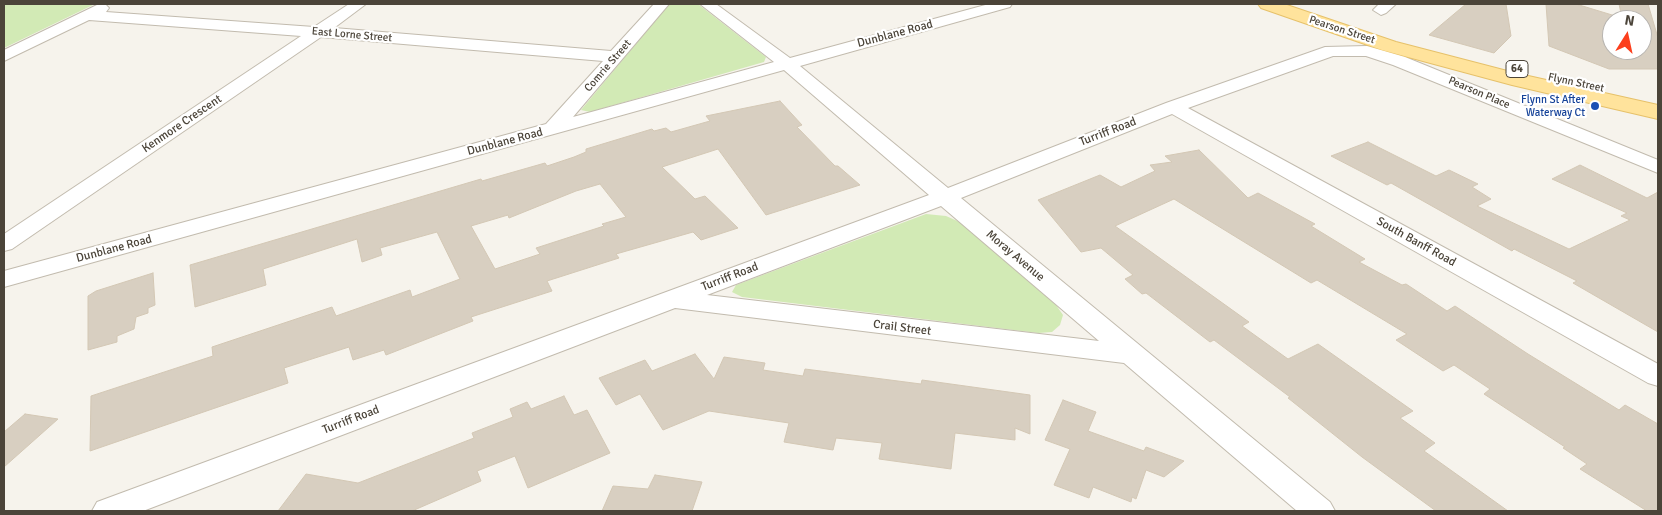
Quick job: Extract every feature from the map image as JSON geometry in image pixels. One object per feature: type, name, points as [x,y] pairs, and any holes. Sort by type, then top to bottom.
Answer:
[{"type":"main road","name":"Pearson Street","points":[[1267,4],[1384,38]]},
{"type":"main road","name":"Pearson Street","points":[[1296,4],[1384,38]]},
{"type":"main road","name":"Flynn Street","points":[[1384,38],[1658,100]]},
{"type":"main road","name":"Flynn Street","points":[[1384,38],[1512,79],[1658,112]]},
{"type":"street","points":[[4,56],[110,4]]},
{"type":"street","name":"Kenmore Crescent","points":[[4,244],[359,4]]},
{"type":"street","name":"Comrie Street","points":[[553,128],[662,4]]},
{"type":"street","name":"Moray Avenue","points":[[707,4],[786,64],[1319,511]]},
{"type":"street","name":"Dunblane Road","points":[[4,279],[996,5]]},
{"type":"street","name":"East Lorne Street","points":[[87,15],[616,57]]},
{"type":"street","name":"Turriff Road","points":[[108,511],[944,197],[1173,107],[1331,51],[1353,50]]},
{"type":"street","name":"Pearson Place","points":[[1353,50],[1380,55],[1418,68],[1658,167]]},
{"type":"street","name":"South Banff Road","points":[[1173,107],[1658,376]]},
{"type":"street","name":"Crail Street","points":[[672,299],[1131,354]]},
{"type":"green space","points":[[4,4],[95,4],[4,48]]},
{"type":"green space","points":[[669,4],[698,4],[766,57],[764,62],[590,112],[581,110]]},
{"type":"green space","points":[[926,214],[946,216],[962,223],[1056,305],[1063,315],[1060,325],[1052,332],[1038,333],[742,297],[732,292],[736,285]]},
{"type":"building","points":[[1466,4],[1506,4],[1511,36],[1494,53],[1429,35]]},
{"type":"building","points":[[1546,4],[1576,4],[1602,12],[1602,60],[1652,60],[1652,18],[1658,38],[1658,69],[1609,69],[1549,46]]},
{"type":"building","points":[[1619,4],[1648,4],[1650,10],[1620,10]]},
{"type":"building","points":[[780,101],[802,125],[797,127],[835,166],[838,166],[860,185],[766,215],[718,149],[662,167],[695,199],[705,196],[738,228],[701,240],[693,232],[616,254],[619,258],[547,281],[552,291],[471,317],[473,321],[386,355],[384,350],[353,360],[349,347],[284,368],[288,383],[90,451],[91,396],[213,356],[212,347],[332,307],[336,316],[410,290],[412,297],[460,279],[437,232],[380,248],[382,255],[362,262],[357,239],[263,269],[266,285],[195,307],[190,265],[481,179],[482,181],[545,163],[547,166],[586,152],[586,149],[652,129],[654,131],[666,128],[671,132],[710,121],[706,116]],"holes":[[[600,184],[626,217],[536,248],[540,254],[495,269],[471,226],[508,215],[509,218],[576,191]]]},
{"type":"building","points":[[1368,142],[1436,176],[1449,170],[1478,184],[1472,187],[1491,199],[1477,206],[1569,249],[1630,220],[1621,216],[1627,213],[1552,179],[1580,165],[1647,198],[1658,192],[1658,332],[1573,283],[1577,281],[1514,249],[1512,251],[1391,183],[1387,185],[1331,156]]},
{"type":"building","points":[[1199,150],[1248,198],[1258,193],[1315,224],[1311,226],[1365,259],[1359,262],[1402,285],[1406,284],[1447,311],[1455,306],[1619,410],[1625,405],[1658,424],[1658,511],[1647,511],[1580,469],[1587,464],[1563,448],[1565,447],[1484,394],[1490,389],[1454,365],[1443,371],[1396,340],[1407,334],[1317,280],[1311,283],[1174,199],[1115,226],[1249,322],[1242,326],[1288,359],[1318,344],[1413,411],[1400,418],[1435,443],[1424,451],[1508,511],[1436,511],[1362,457],[1288,398],[1290,397],[1214,340],[1210,342],[1146,293],[1142,294],[1125,279],[1133,275],[1101,248],[1081,252],[1038,200],[1100,175],[1121,187],[1155,171],[1150,165],[1172,162],[1165,156]]},
{"type":"building","points":[[153,273],[155,305],[148,308],[148,313],[136,317],[134,329],[117,336],[117,342],[88,350],[88,296],[96,291]]},
{"type":"building","points":[[695,354],[714,379],[724,357],[765,363],[763,370],[803,376],[805,369],[921,384],[922,380],[1030,395],[1030,434],[1015,428],[1015,440],[955,433],[951,469],[879,459],[882,443],[836,438],[833,450],[784,442],[789,423],[709,411],[663,430],[640,394],[616,405],[599,378],[645,360],[652,371]]},
{"type":"building","points":[[564,396],[574,415],[587,410],[610,453],[528,488],[515,456],[477,471],[481,481],[412,511],[278,511],[306,474],[358,483],[474,438],[472,433],[513,417],[510,409],[527,402],[531,409]]},
{"type":"building","points":[[1063,400],[1096,412],[1088,431],[1144,451],[1146,447],[1184,461],[1164,477],[1146,470],[1136,499],[1132,497],[1131,502],[1093,487],[1089,498],[1054,485],[1070,449],[1045,440]]},
{"type":"building","points":[[25,414],[58,419],[4,467],[4,432]]},
{"type":"building","points":[[655,475],[702,482],[692,511],[602,511],[613,486],[648,489]]},
{"type":"place","name":"Flynn St After Waterway Ct","points":[[1595,106]]}]
